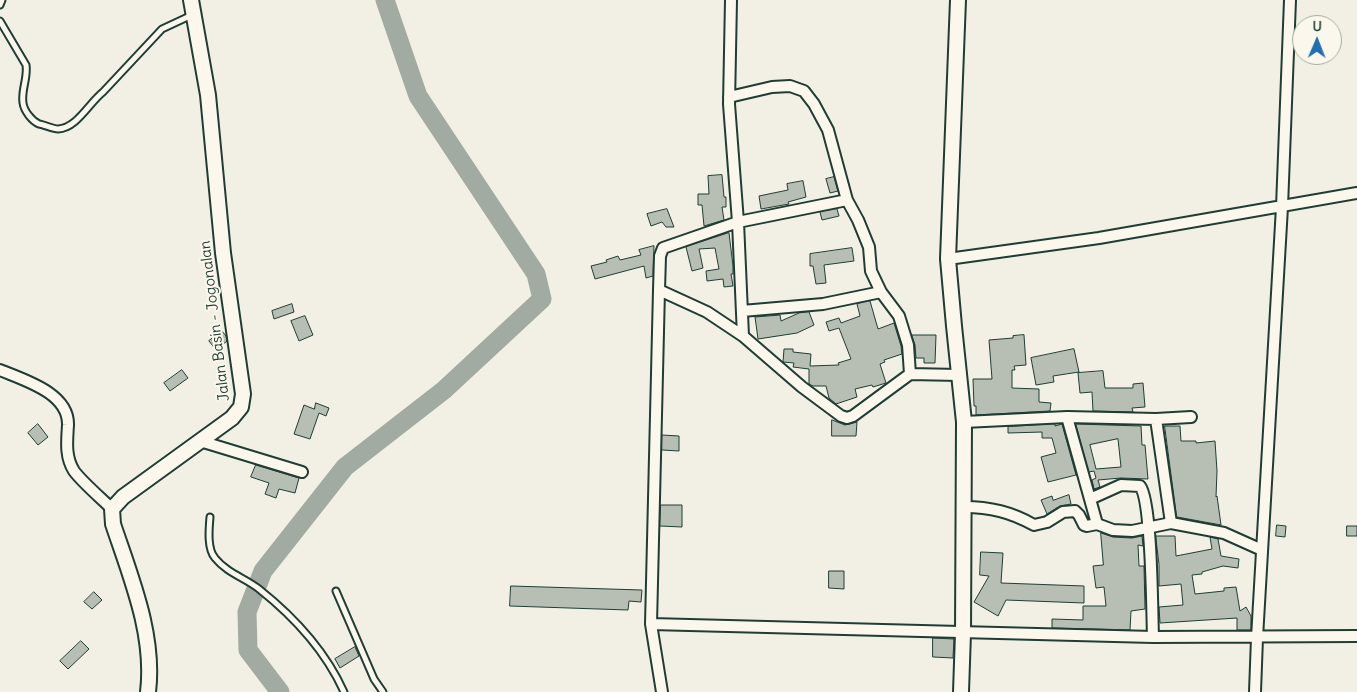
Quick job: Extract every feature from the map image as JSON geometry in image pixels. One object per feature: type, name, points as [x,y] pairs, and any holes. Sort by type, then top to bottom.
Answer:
[{"type":"main road","name":"Jalan Basin - Jogonalan","points":[[112,509],[123,497],[232,418],[241,407],[243,394],[223,253],[208,95],[191,0]]},
{"type":"main road","points":[[958,0],[948,258],[964,422],[963,633],[960,692]]},
{"type":"main road","points":[[112,509],[113,524],[141,609],[151,670],[148,692]]},
{"type":"street","points":[[730,0],[729,97],[738,222],[743,336]]},
{"type":"street","points":[[1256,692],[1257,638],[1282,207],[1290,0]]},
{"type":"street","points":[[729,97],[772,87],[790,86],[804,91],[814,104],[828,130],[847,200],[869,247],[871,272],[881,292],[899,316],[908,345],[910,374]]},
{"type":"street","points":[[948,258],[1099,238],[1357,193]]},
{"type":"street","points":[[662,692],[651,624],[659,290],[662,248],[738,222],[847,200]]},
{"type":"street","points":[[659,290],[707,312],[743,336],[802,386],[841,416],[847,418],[853,416],[910,374],[959,376]]},
{"type":"street","points":[[742,311],[823,304],[881,292]]},
{"type":"street","points":[[0,370],[33,384],[51,395],[64,408],[68,422],[66,441],[68,455],[74,471],[112,509]]},
{"type":"street","points":[[964,422],[1067,417],[1191,418]]},
{"type":"street","points":[[1067,417],[1097,524]]},
{"type":"street","points":[[1156,419],[1171,522]]},
{"type":"street","points":[[200,441],[302,472]]},
{"type":"street","points":[[1090,498],[1121,485],[1140,486],[1144,491],[1149,528],[1153,637]]},
{"type":"street","points":[[964,507],[985,507],[1000,510],[1013,514],[1034,525],[1047,522],[1063,512],[1074,510],[1084,525],[1097,524],[1113,530],[1132,531],[1171,522],[1224,533],[1262,550]]},
{"type":"street","points":[[651,624],[1153,637],[1257,638],[1357,636]]},
{"type":"lane","points":[[0,4],[2,0]]},
{"type":"lane","points":[[0,21],[26,65],[27,72],[23,105],[28,115],[36,123],[58,129],[75,122],[92,101],[103,92],[162,29],[193,15]]},
{"type":"lane","points":[[210,517],[208,534],[214,557],[235,576],[257,588],[287,614],[316,646],[344,692]]},
{"type":"lane","points":[[336,591],[361,652],[374,679],[383,692]]},
{"type":"building","points":[[722,175],[724,197],[726,197],[726,207],[722,207],[724,220],[704,226],[702,205],[698,205],[698,194],[709,194],[708,176]]},
{"type":"building","points":[[834,177],[838,191],[830,193],[826,179]]},
{"type":"building","points":[[803,181],[806,197],[788,202],[789,204],[761,209],[759,196],[788,190],[787,184]]},
{"type":"building","points":[[667,209],[674,227],[666,227],[662,222],[651,226],[647,214]]},
{"type":"building","points":[[837,209],[839,216],[822,220],[820,212]]},
{"type":"building","points":[[729,233],[733,266],[733,274],[731,274],[733,286],[724,287],[723,279],[707,281],[706,271],[719,269],[715,248],[699,249],[703,268],[692,271],[686,247]]},
{"type":"building","points":[[654,246],[653,276],[646,278],[644,266],[595,279],[591,266],[607,262],[606,260],[618,256],[620,260],[641,255],[639,250]]},
{"type":"building","points":[[852,248],[854,261],[824,265],[826,283],[816,284],[813,266],[810,266],[810,254]]},
{"type":"building","points":[[870,301],[878,329],[894,323],[902,354],[884,360],[885,362],[880,364],[886,383],[855,389],[857,397],[836,404],[829,398],[826,386],[813,386],[809,384],[809,369],[793,367],[794,363],[783,362],[784,349],[793,349],[793,352],[811,354],[810,366],[839,365],[838,363],[851,359],[839,328],[829,331],[826,322],[839,318],[841,323],[860,316],[857,304]]},
{"type":"building","points":[[292,304],[294,312],[274,319],[272,311]]},
{"type":"building","points":[[809,312],[814,325],[797,333],[758,339],[755,317],[780,315],[781,321],[799,313]]},
{"type":"building","points":[[305,316],[313,335],[299,341],[291,321]]},
{"type":"building","points":[[222,331],[227,341],[216,350],[209,341]]},
{"type":"building","points":[[912,335],[936,335],[935,363],[924,363],[924,358],[916,358]]},
{"type":"building","points":[[1024,335],[1026,365],[1014,366],[1015,370],[1012,370],[1012,388],[1039,389],[1039,402],[1051,403],[1050,411],[976,415],[973,379],[992,379],[989,340]]},
{"type":"building","points":[[1074,349],[1079,372],[1053,376],[1054,382],[1036,385],[1031,358]]},
{"type":"building","points":[[182,370],[188,378],[170,391],[164,383]]},
{"type":"building","points":[[1103,371],[1105,388],[1133,388],[1133,384],[1143,383],[1145,407],[1132,408],[1133,412],[1093,411],[1092,392],[1080,393],[1078,373]]},
{"type":"building","points":[[316,403],[329,408],[326,416],[319,413],[310,439],[294,434],[304,405],[314,409]]},
{"type":"building","points":[[832,420],[845,425],[857,422],[856,436],[832,436]]},
{"type":"building","points":[[38,424],[48,437],[38,445],[28,433]]},
{"type":"building","points":[[1055,424],[1055,426],[1062,424],[1076,475],[1048,482],[1041,457],[1056,453],[1052,438],[1042,438],[1042,432],[1008,433],[1008,427]]},
{"type":"building","points":[[1076,424],[1141,426],[1148,479],[1121,478],[1098,480],[1100,487],[1094,489],[1092,480],[1096,478],[1094,471],[1089,472]],"holes":[[[1118,439],[1121,467],[1096,469],[1090,445]]]},
{"type":"building","points":[[1165,426],[1180,426],[1181,441],[1196,441],[1196,443],[1215,441],[1216,497],[1221,525],[1177,517]]},
{"type":"building","points":[[662,435],[679,436],[679,451],[662,450]]},
{"type":"building","points":[[256,465],[299,478],[295,493],[279,489],[276,498],[265,494],[269,483],[251,477]]},
{"type":"building","points":[[1069,495],[1071,504],[1060,506],[1047,514],[1041,500],[1052,496],[1053,500]]},
{"type":"building","points":[[661,505],[682,505],[682,527],[660,526]]},
{"type":"building","points":[[1277,525],[1286,526],[1285,537],[1276,536]]},
{"type":"building","points":[[1347,526],[1357,526],[1357,536],[1347,536]]},
{"type":"building","points":[[1101,533],[1113,537],[1132,538],[1142,536],[1143,546],[1138,545],[1139,566],[1144,566],[1145,609],[1131,611],[1130,630],[1052,628],[1052,619],[1083,620],[1083,606],[1106,606],[1104,587],[1096,588],[1093,566],[1103,565]]},
{"type":"building","points":[[1156,536],[1175,536],[1176,556],[1212,549],[1210,537],[1218,539],[1221,556],[1239,559],[1238,568],[1223,566],[1202,572],[1202,574],[1192,575],[1195,594],[1224,591],[1224,588],[1236,587],[1240,611],[1246,607],[1251,616],[1251,630],[1237,630],[1237,618],[1160,623],[1159,607],[1183,605],[1181,584],[1159,586]]},
{"type":"building","points":[[981,552],[1003,553],[1001,583],[1084,586],[1084,603],[1006,600],[998,616],[974,602],[989,576],[980,575]]},
{"type":"building","points":[[829,571],[844,571],[844,589],[829,588]]},
{"type":"building","points":[[511,586],[642,590],[641,602],[629,601],[628,610],[510,606]]},
{"type":"building","points":[[94,592],[102,600],[92,609],[84,602]]},
{"type":"building","points":[[933,638],[954,639],[953,658],[933,657]]},
{"type":"building","points":[[81,641],[89,649],[68,669],[60,661]]},
{"type":"building","points":[[355,647],[359,656],[340,668],[335,659]]},
{"type":"waterway","points":[[280,692],[248,650],[247,612],[263,571],[345,467],[444,390],[542,299],[536,274],[418,96],[385,0]]}]
